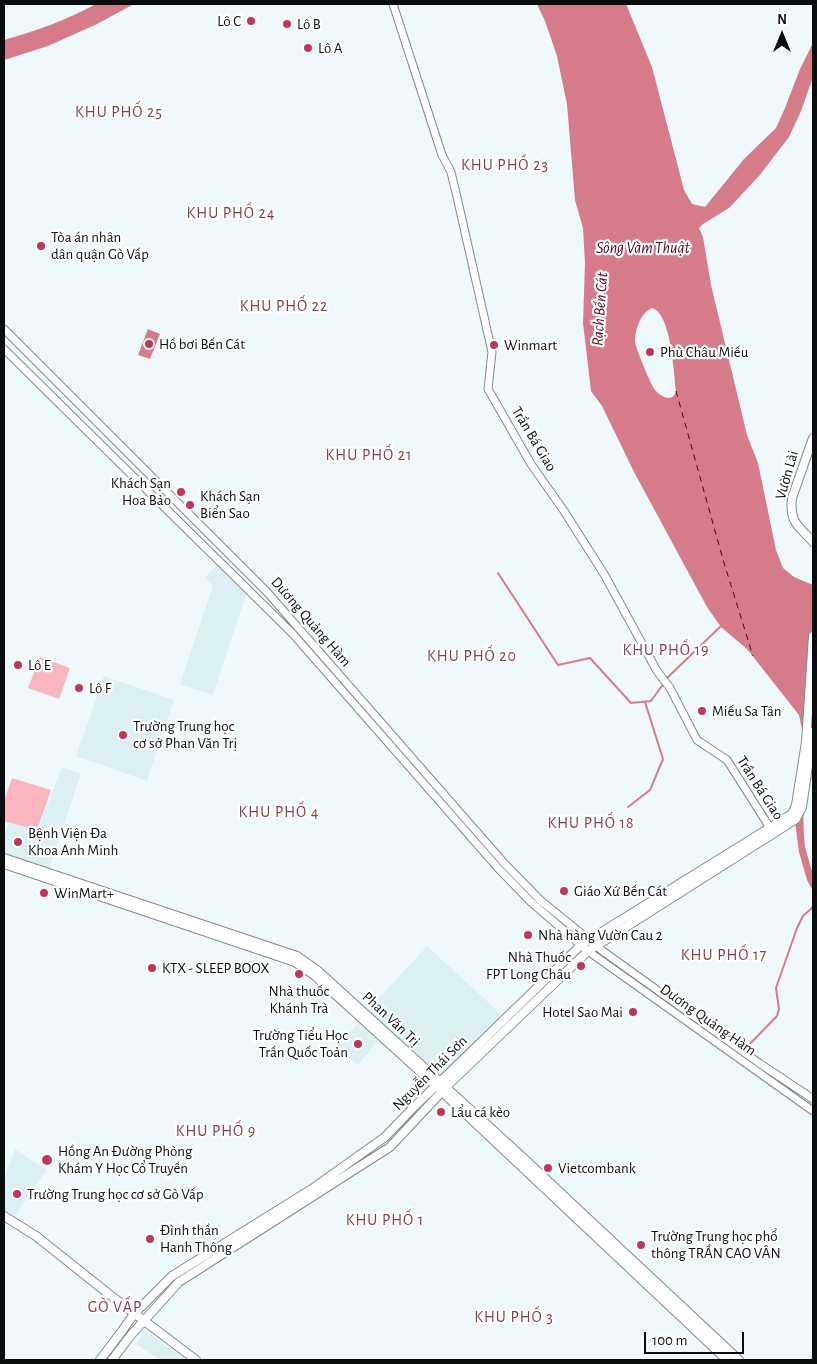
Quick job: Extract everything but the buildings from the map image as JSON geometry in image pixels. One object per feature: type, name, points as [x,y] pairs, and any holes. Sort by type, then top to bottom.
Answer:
[{"type":"main road","name":"Vườn Lài","points":[[813,438],[792,498],[791,508],[798,527],[813,542]]},
{"type":"main road","points":[[792,818],[796,805],[806,742],[813,636]]},
{"type":"main road","points":[[792,818],[802,809],[813,732]]},
{"type":"main road","name":"Nguyễn Thái Sơn","points":[[441,1087],[580,946],[792,818]]},
{"type":"main road","name":"Nguyễn Thái Sơn","points":[[112,1360],[179,1282],[277,1215],[385,1137],[588,951],[772,830]]},
{"type":"main road","name":"Phan Văn Trị","points":[[4,858],[235,938]]},
{"type":"main road","name":"Phan Văn Trị","points":[[4,864],[297,956],[317,970],[360,1013],[547,1182],[569,1208],[727,1360]]},
{"type":"main road","name":"Phan Văn Trị","points":[[441,1087],[465,1115],[538,1185],[569,1208]]},
{"type":"main road","points":[[538,1185],[547,1182]]},
{"type":"main road","name":"Nguyễn Thái Sơn","points":[[100,1360],[134,1314],[172,1276],[277,1215]]},
{"type":"main road","points":[[4,1216],[36,1236],[134,1314],[196,1360]]},
{"type":"main road","name":"Phan Văn Trị","points":[[634,1269],[739,1360]]},
{"type":"street","name":"Trần Bá Giao","points":[[393,4],[442,155],[451,172],[492,352],[488,389],[528,459],[604,574],[657,671],[670,688],[698,740],[727,760],[772,830]]},
{"type":"street","name":"Dương Quảng Hàm","points":[[4,329],[267,592],[504,863],[540,900],[596,946],[813,1099]]},
{"type":"street","name":"Dương Quảng Hàm","points":[[4,349],[296,639],[498,868],[531,902],[580,946],[813,1111]]},
{"type":"street","points":[[296,639],[303,634]]},
{"type":"shaded area","points":[[220,561],[247,592],[213,695],[180,684],[213,586],[205,578]]},
{"type":"shaded area","points":[[40,657],[70,668],[59,699],[28,688]]},
{"type":"shaded area","name":"Trường Trung học cơ sở Phan Văn Trị","points":[[104,676],[174,700],[147,781],[76,756]]},
{"type":"shaded area","points":[[62,767],[81,774],[48,872],[4,856],[4,838],[9,822],[36,831],[27,859]]},
{"type":"shaded area","points":[[12,778],[51,790],[37,830],[4,821],[4,801]]},
{"type":"shaded area","points":[[427,946],[501,1014],[441,1078],[367,1011]]},
{"type":"shaded area","name":"Trường Tiểu Học Trần Quốc Toản","points":[[359,1022],[379,1039],[358,1065],[337,1049]]},
{"type":"shaded area","name":"Trường Trung học cơ sở Gò Vấp","points":[[15,1149],[47,1170],[14,1216],[4,1209],[4,1179]]},
{"type":"shaded area","points":[[145,1331],[187,1360],[160,1360],[136,1344]]},
{"type":"water","points":[[96,4],[134,4],[97,24],[48,46],[4,60],[4,40],[51,25]]},
{"type":"water","name":"Sông Vàm Thuật","points":[[537,4],[626,4],[652,67],[684,190],[692,204],[705,207],[744,159],[776,128],[800,69],[813,43],[813,77],[789,137],[759,176],[729,208],[699,228],[703,237],[711,285],[747,435],[758,463],[776,550],[783,568],[794,577],[813,585],[813,762],[806,778],[803,815],[805,846],[813,878],[813,891],[807,880],[799,852],[793,807],[804,739],[799,715],[747,649],[721,627],[707,607],[634,472],[602,406],[591,391],[583,323],[585,263],[583,228],[575,200],[567,104],[557,56]],"holes":[[[652,308],[658,312],[667,332],[673,358],[676,391],[670,398],[663,397],[655,390],[635,342],[637,327],[644,314]]]},
{"type":"water","name":"Hồ bơi Bến Cát","points":[[148,329],[160,334],[150,359],[138,355]]},
{"type":"waterway","points":[[498,573],[558,665],[590,658],[631,703],[651,701],[664,683]]},
{"type":"waterway","points":[[666,679],[722,625]]},
{"type":"waterway","points":[[628,807],[650,790],[663,759],[645,702]]},
{"type":"waterway","points":[[746,1048],[777,1016],[779,1009],[776,988],[797,928],[803,916],[813,907]]},
{"type":"ferry route","points":[[676,391],[724,563],[753,656]]},
{"type":"place","name":"Lô C","points":[[251,21]]},
{"type":"place","name":"Lô B","points":[[287,24]]},
{"type":"place","name":"Lô A","points":[[308,48]]},
{"type":"place","name":"Tòa án nhân dân quận Gò Vấp","points":[[41,246]]},
{"type":"place","name":"Hồ bơi Bến Cát","points":[[149,344]]},
{"type":"place","name":"Winmart","points":[[494,345]]},
{"type":"place","name":"Phù Châu Miếu","points":[[650,352]]},
{"type":"place","name":"Khách Sạn Hoa Bảo","points":[[181,492]]},
{"type":"place","name":"Khách Sạn Biển Sao","points":[[190,505]]},
{"type":"place","name":"Lô E","points":[[18,665]]},
{"type":"place","name":"Lô F","points":[[79,688]]},
{"type":"place","name":"Miếu Sa Tân","points":[[702,711]]},
{"type":"place","name":"Trường Trung học cơ sở Phan Văn Trị","points":[[123,735]]},
{"type":"place","name":"Bệnh Viện Đa Khoa Anh Minh","points":[[18,842]]},
{"type":"place","name":"Giáo Xứ Bến Cát","points":[[564,891]]},
{"type":"place","name":"WinMart+","points":[[44,893]]},
{"type":"place","name":"Nhà hàng Vườn Cau 2","points":[[528,935]]},
{"type":"place","name":"Nhà Thuốc FPT Long Châu","points":[[581,966]]},
{"type":"place","name":"KTX - SLEEP BOOX","points":[[152,968]]},
{"type":"place","name":"Nhà thuốc Khánh Trà","points":[[299,974]]},
{"type":"place","name":"Hotel Sao Mai","points":[[633,1012]]},
{"type":"place","name":"Trường Tiểu Học Trần Quốc Toản","points":[[358,1044]]},
{"type":"place","name":"Lẩu cá kèo","points":[[441,1112]]},
{"type":"place","name":"Hồng An Đường Phòng Khám Y Học Cổ Truyền","points":[[47,1160]]},
{"type":"place","name":"Vietcombank","points":[[548,1168]]},
{"type":"place","name":"Trường Trung học cơ sở Gò Vấp","points":[[17,1194]]},
{"type":"place","name":"Đình thần Hanh Thông","points":[[150,1239]]},
{"type":"place","name":"Trường Trung học phổ thông TRẦN CAO VÂN","points":[[641,1245]]},
{"type":"district","name":"KHU PHỐ 25","points":[[119,112]]},
{"type":"district","name":"KHU PHỐ 23","points":[[505,165]]},
{"type":"district","name":"KHU PHỐ 24","points":[[231,213]]},
{"type":"district","name":"KHU PHỐ 22","points":[[284,306]]},
{"type":"district","name":"KHU PHỐ 21","points":[[369,455]]},
{"type":"district","name":"KHU PHỐ 19","points":[[666,650]]},
{"type":"district","name":"KHU PHỐ 20","points":[[472,656]]},
{"type":"district","name":"KHU PHỐ 4","points":[[279,812]]},
{"type":"district","name":"KHU PHỐ 18","points":[[591,823]]},
{"type":"district","name":"KHU PHỐ 17","points":[[724,955]]},
{"type":"district","name":"KHU PHỐ 9","points":[[216,1131]]},
{"type":"district","name":"KHU PHỐ 1","points":[[385,1220]]},
{"type":"district","name":"GÒ VẤP","points":[[115,1307]]},
{"type":"district","name":"KHU PHỐ 3","points":[[514,1317]]},
{"type":"water label","name":"Rạch Bến Cát","points":[[600,309]]}]
